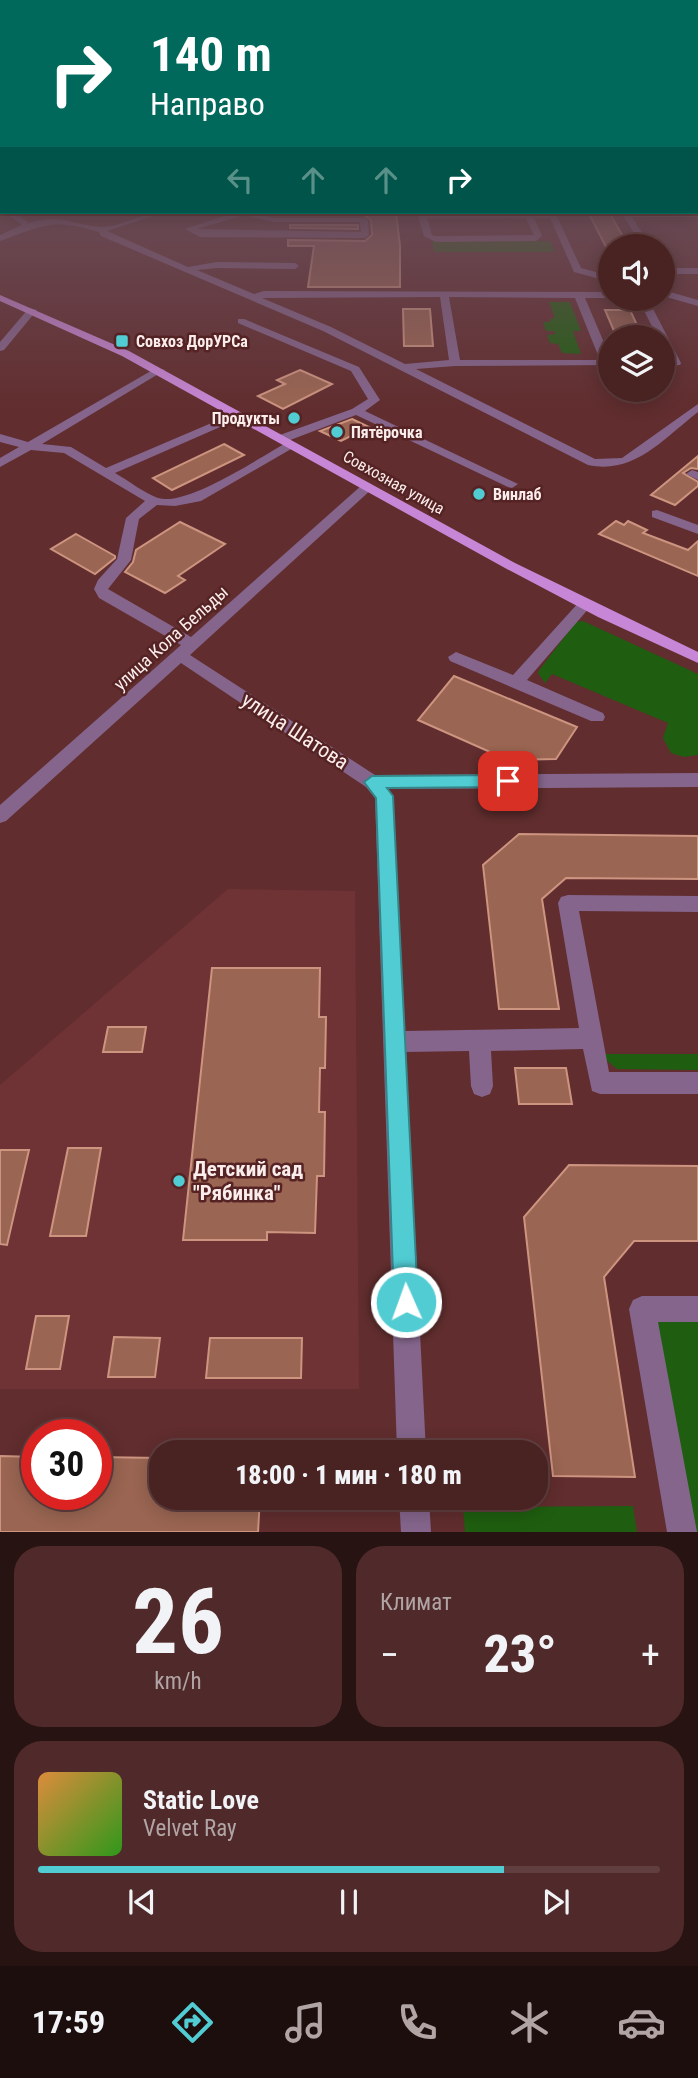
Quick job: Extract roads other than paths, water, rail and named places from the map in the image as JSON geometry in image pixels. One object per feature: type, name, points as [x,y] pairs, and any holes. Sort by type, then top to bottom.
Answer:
[{"type":"main road","name":"Совхозная улица","points":[[0,298],[32,310],[160,370],[367,488],[585,604],[698,658]]},
{"type":"street","points":[[182,267],[404,367],[592,462],[611,464],[626,461],[698,407]]},
{"type":"street","points":[[188,270],[203,267]]},
{"type":"street","points":[[576,267],[598,276]]},
{"type":"street","points":[[675,270],[698,271]]},
{"type":"street","points":[[675,293],[698,293]]},
{"type":"street","points":[[255,298],[264,294],[598,295]]},
{"type":"street","points":[[443,295],[454,363]]},
{"type":"street","points":[[579,295],[598,338]]},
{"type":"street","points":[[675,296],[698,303]]},
{"type":"street","points":[[0,348],[32,310]]},
{"type":"street","points":[[0,438],[30,446],[67,450],[154,501],[180,503],[197,498],[286,442],[356,411],[374,400],[355,369],[241,321]]},
{"type":"street","points":[[355,369],[386,359]]},
{"type":"street","points":[[404,367],[454,363],[598,363]]},
{"type":"street","points":[[0,463],[160,370]]},
{"type":"street","points":[[356,411],[512,484]]},
{"type":"street","points":[[105,473],[239,415]]},
{"type":"street","name":"улица Кола Бельды","points":[[0,816],[367,488]]},
{"type":"street","name":"улица Шатова","points":[[154,501],[133,518],[124,560],[103,583],[101,589],[104,595],[187,650],[372,782]]},
{"type":"street","points":[[657,514],[698,530]]},
{"type":"street","points":[[516,682],[585,604]]},
{"type":"street","points":[[456,657],[597,717]]},
{"type":"street","points":[[372,782],[698,780]]},
{"type":"street","points":[[372,782],[384,796],[412,1440]]},
{"type":"street","points":[[698,904],[568,903],[600,1083],[698,1083]]},
{"type":"street","points":[[395,1041],[592,1038]]},
{"type":"street","points":[[479,1040],[482,1086]]},
{"type":"street","points":[[682,1532],[642,1309],[698,1309]]},
{"type":"street","points":[[415,1510],[416,1532]]},
{"type":"place","name":"Совхоз ДорУPCа","points":[[122,341]]},
{"type":"place","name":"Продукты","points":[[294,418]]},
{"type":"place","name":"Пятёрочка","points":[[337,432]]},
{"type":"place","name":"Винлаб","points":[[479,494]]},
{"type":"place","name":"Детский сад \"Рябинка\"","points":[[179,1181]]}]
